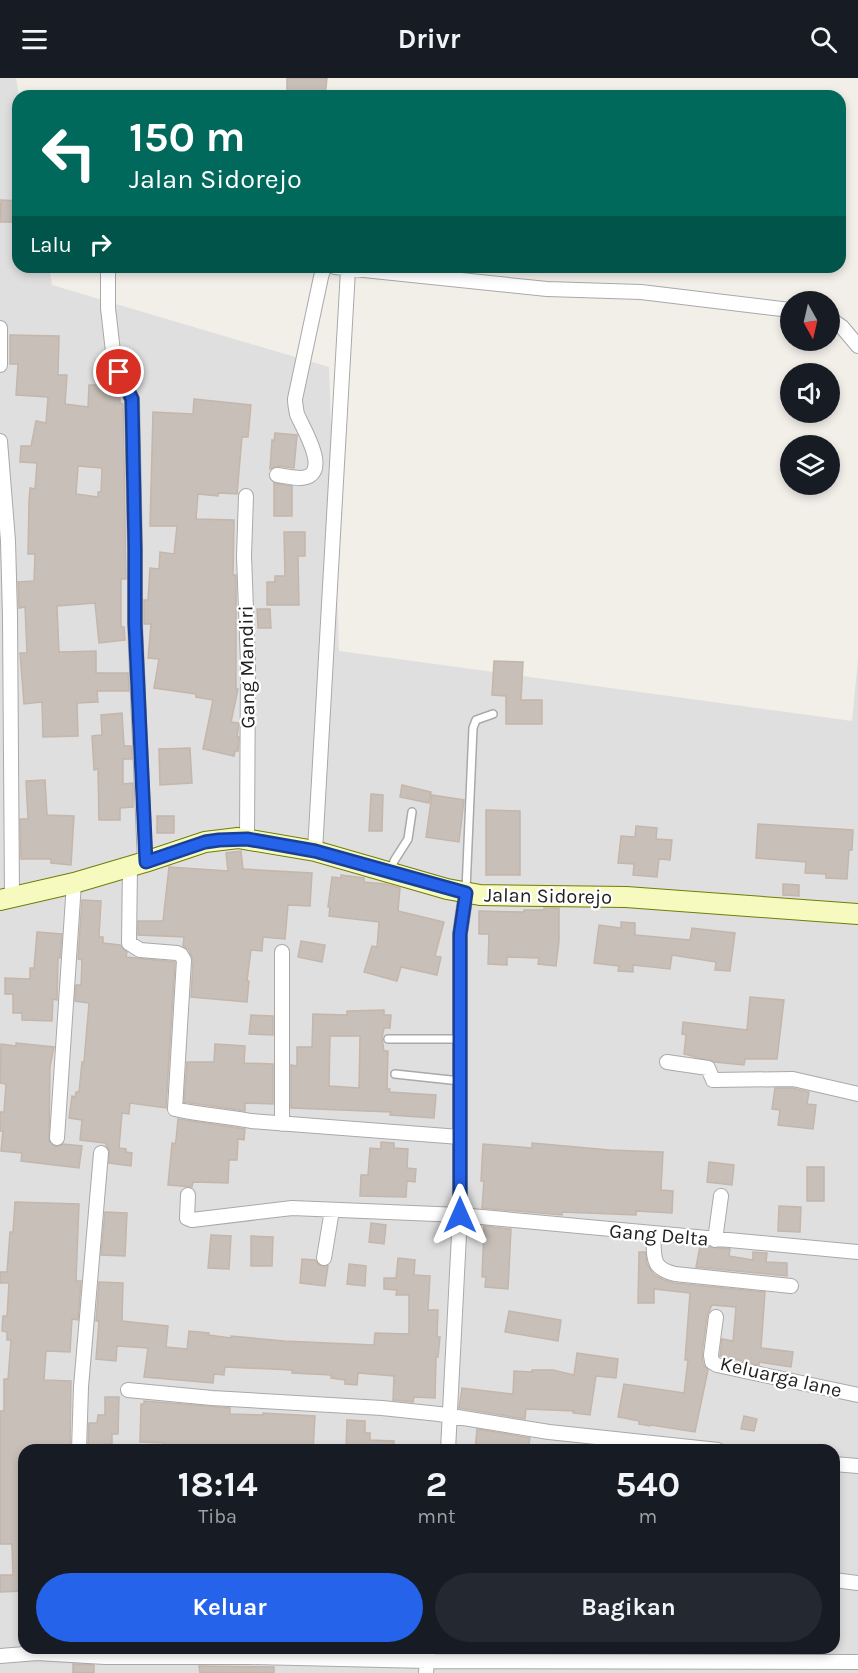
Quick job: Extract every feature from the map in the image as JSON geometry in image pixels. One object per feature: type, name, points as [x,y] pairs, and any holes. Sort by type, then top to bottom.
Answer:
[{"type":"street","points":[[108,273],[108,308],[113,352],[119,372],[132,399],[138,864],[129,943],[140,950],[177,953],[184,960],[175,1109],[191,1114],[282,1124],[460,1137]]},
{"type":"street","points":[[277,475],[303,478],[314,469],[315,454],[312,441],[297,413],[295,399],[322,273]]},
{"type":"street","points":[[315,851],[341,273]]},
{"type":"street","points":[[390,273],[547,289],[641,292],[780,309]]},
{"type":"street","points":[[840,326],[858,346]]},
{"type":"street","points":[[0,328],[0,365]]},
{"type":"street","points":[[0,441],[8,541],[10,616],[6,898]]},
{"type":"street","name":"Gang Mandiri","points":[[246,496],[244,556],[248,663],[247,839]]},
{"type":"street","name":"Jalan Sidorejo","points":[[6,898],[74,883],[205,842],[247,839],[315,851],[466,893],[495,896],[626,897],[858,914]]},
{"type":"street","points":[[57,1138],[74,883]]},
{"type":"street","points":[[448,1444],[460,1215],[460,934],[466,893]]},
{"type":"street","points":[[282,952],[282,1124]]},
{"type":"street","points":[[667,1062],[708,1068],[713,1080],[794,1079],[858,1094]]},
{"type":"street","points":[[79,1444],[81,1387],[101,1153]]},
{"type":"street","name":"Gang Delta","points":[[188,1195],[187,1218],[192,1220],[292,1208],[460,1215],[858,1252]]},
{"type":"street","points":[[716,1240],[721,1196]]},
{"type":"street","points":[[324,1258],[332,1210]]},
{"type":"street","points":[[652,1234],[657,1267],[662,1271],[791,1286]]},
{"type":"street","name":"Keluarga lane","points":[[717,1317],[711,1355],[712,1362],[717,1365],[858,1395]]},
{"type":"street","points":[[128,1390],[212,1398],[382,1408],[439,1414],[450,1418],[549,1432],[662,1444]]},
{"type":"street","points":[[840,1464],[858,1466]]},
{"type":"street","points":[[840,1581],[858,1583]]},
{"type":"street","points":[[0,1656],[25,1654]]},
{"type":"street","points":[[83,1654],[105,1657],[427,1661],[568,1655],[654,1655],[858,1662]]},
{"type":"lane","points":[[466,893],[473,728],[476,720],[493,714]]},
{"type":"lane","points":[[390,873],[394,861],[408,839],[412,812]]},
{"type":"lane","points":[[388,1039],[461,1039]]},
{"type":"lane","points":[[394,1074],[460,1081]]},
{"type":"shaded area","points":[[0,78],[16,78],[18,90],[12,90],[12,273],[50,273],[52,285],[329,367],[339,651],[852,721],[858,659],[858,1673],[0,1673]]},
{"type":"building","points":[[287,78],[327,78],[326,90],[287,90]]},
{"type":"building","points":[[1,200],[12,201],[12,222],[0,222]]},
{"type":"building","points":[[10,335],[59,336],[58,375],[67,375],[65,404],[88,407],[89,385],[115,385],[120,395],[120,403],[123,404],[126,579],[121,579],[121,627],[124,627],[125,640],[99,643],[95,603],[57,606],[59,652],[96,651],[96,673],[128,673],[129,691],[97,691],[98,702],[77,703],[78,736],[43,737],[42,702],[24,704],[20,653],[27,653],[25,607],[19,608],[18,582],[34,581],[35,554],[28,554],[29,502],[30,488],[35,489],[37,463],[20,462],[21,446],[31,446],[36,421],[46,423],[48,397],[16,395],[18,364],[10,364]],"holes":[[[78,466],[102,468],[101,492],[98,492],[98,497],[76,494]]]},
{"type":"building","points":[[194,399],[251,405],[248,437],[242,437],[237,494],[218,493],[218,496],[198,494],[196,519],[234,520],[233,575],[236,575],[236,689],[238,689],[231,722],[239,723],[237,737],[239,737],[238,751],[235,751],[234,756],[203,749],[213,700],[196,697],[196,694],[154,688],[159,659],[148,658],[151,624],[144,624],[144,600],[148,600],[150,568],[159,569],[160,552],[174,554],[177,526],[150,526],[153,412],[193,414]]},
{"type":"building","points":[[275,433],[297,435],[294,468],[278,466],[270,469],[272,440],[274,441]]},
{"type":"building","points":[[274,483],[292,486],[292,516],[274,516]]},
{"type":"building","points":[[284,532],[305,532],[305,556],[298,556],[299,605],[267,605],[267,582],[275,582],[275,576],[285,576]]},
{"type":"building","points":[[257,609],[270,609],[271,628],[258,628]]},
{"type":"building","points":[[494,661],[523,662],[521,700],[542,700],[542,724],[506,724],[506,696],[492,695]]},
{"type":"building","points":[[122,713],[124,746],[131,746],[132,759],[123,759],[123,784],[133,783],[133,807],[120,808],[120,820],[99,820],[98,769],[94,770],[92,736],[102,735],[101,715]]},
{"type":"building","points":[[190,748],[192,783],[160,785],[159,749]]},
{"type":"building","points":[[45,780],[47,815],[74,816],[71,865],[51,863],[51,859],[21,859],[20,819],[28,819],[26,781]]},
{"type":"building","points":[[402,785],[431,792],[429,803],[400,797]]},
{"type":"building","points":[[371,794],[383,795],[382,831],[369,831]]},
{"type":"building","points":[[432,795],[464,800],[459,842],[426,837]]},
{"type":"building","points":[[486,810],[520,811],[520,875],[486,875]]},
{"type":"building","points":[[157,816],[174,816],[174,833],[157,833]]},
{"type":"building","points":[[758,824],[853,830],[847,879],[826,878],[826,874],[805,873],[806,862],[756,858]]},
{"type":"building","points":[[636,826],[657,828],[656,839],[672,840],[670,860],[659,859],[657,877],[633,875],[634,864],[618,863],[621,836],[635,837]]},
{"type":"building","points":[[241,851],[243,869],[312,873],[310,906],[288,905],[285,939],[263,937],[262,951],[251,950],[247,1002],[191,997],[193,960],[189,950],[183,946],[184,937],[138,935],[138,921],[163,921],[169,867],[228,871],[226,853]]},
{"type":"building","points":[[341,875],[364,878],[364,882],[400,888],[398,911],[444,922],[435,956],[441,957],[437,975],[401,967],[397,981],[364,972],[372,946],[377,947],[379,922],[329,916],[332,877],[341,878]]},
{"type":"building","points":[[783,884],[799,885],[799,896],[783,895]]},
{"type":"building","points":[[82,900],[101,901],[99,937],[103,937],[103,943],[120,945],[127,952],[126,957],[175,962],[166,1108],[130,1103],[129,1114],[122,1113],[119,1148],[132,1153],[131,1166],[109,1163],[109,1150],[105,1143],[80,1140],[82,1120],[69,1118],[72,1096],[75,1097],[76,1092],[79,1092],[89,1003],[75,1001],[76,985],[81,985],[82,960],[78,959]]},
{"type":"building","points":[[544,908],[559,908],[556,966],[538,964],[539,958],[507,957],[507,965],[488,964],[489,934],[479,934],[479,911],[524,912],[524,910],[544,910]]},
{"type":"building","points":[[621,922],[635,923],[635,935],[690,940],[692,928],[735,933],[730,971],[715,970],[716,962],[672,955],[670,969],[633,965],[633,972],[618,971],[619,966],[594,963],[599,925],[621,928]]},
{"type":"building","points":[[37,932],[62,934],[60,958],[58,958],[57,1000],[53,999],[52,1021],[22,1020],[22,1013],[13,1013],[13,994],[5,994],[5,978],[30,979],[30,968],[34,968]]},
{"type":"building","points":[[301,941],[325,945],[322,962],[298,957]]},
{"type":"building","points":[[750,997],[784,1000],[777,1059],[745,1059],[744,1065],[714,1062],[684,1054],[686,1035],[682,1034],[683,1022],[747,1030]]},
{"type":"building","points":[[384,1010],[384,1015],[391,1015],[390,1028],[384,1028],[382,1038],[384,1051],[388,1051],[387,1089],[390,1089],[389,1092],[436,1095],[434,1118],[390,1115],[391,1112],[291,1108],[291,1065],[297,1066],[297,1047],[312,1047],[313,1014],[347,1015],[347,1011]],"holes":[[[330,1036],[360,1036],[359,1088],[329,1086]]]},
{"type":"building","points":[[251,1015],[273,1016],[273,1035],[249,1034]]},
{"type":"building","points":[[16,1043],[54,1047],[50,1067],[49,1141],[56,1147],[63,1144],[82,1146],[79,1168],[21,1161],[22,1153],[1,1151],[3,1131],[0,1131],[0,1112],[4,1112],[6,1084],[0,1083],[1,1044],[16,1046]]},
{"type":"building","points":[[215,1044],[245,1046],[244,1063],[273,1064],[273,1104],[245,1103],[245,1111],[184,1102],[187,1062],[214,1062]]},
{"type":"building","points":[[775,1088],[792,1088],[809,1092],[807,1104],[816,1105],[813,1129],[778,1125],[780,1110],[772,1109]]},
{"type":"building","points":[[178,1119],[245,1129],[244,1140],[238,1139],[237,1160],[229,1160],[228,1183],[193,1182],[192,1187],[168,1185],[172,1143],[175,1144]]},
{"type":"building","points":[[381,1142],[394,1143],[394,1148],[408,1149],[407,1168],[416,1169],[415,1182],[407,1181],[406,1197],[360,1196],[361,1175],[368,1175],[370,1148],[381,1149]]},
{"type":"building","points":[[532,1143],[663,1152],[661,1190],[673,1191],[672,1213],[636,1211],[636,1215],[562,1212],[562,1215],[482,1208],[483,1144],[532,1148]]},
{"type":"building","points":[[709,1162],[734,1165],[732,1185],[707,1182]]},
{"type":"building","points":[[807,1167],[824,1167],[824,1201],[807,1201]]},
{"type":"building","points":[[15,1202],[79,1204],[76,1281],[81,1281],[78,1320],[72,1319],[70,1352],[46,1351],[44,1380],[71,1381],[70,1444],[18,1444],[18,1591],[0,1592],[0,1575],[13,1575],[12,1544],[0,1544],[0,1411],[4,1411],[4,1379],[8,1379],[11,1340],[7,1340],[7,1332],[2,1331],[3,1316],[7,1316],[9,1283],[0,1283],[0,1272],[7,1272],[10,1232],[13,1232]]},
{"type":"building","points":[[779,1206],[801,1207],[800,1232],[778,1231]]},
{"type":"building","points":[[105,1212],[127,1213],[125,1256],[101,1255]]},
{"type":"building","points":[[371,1223],[386,1225],[384,1244],[369,1242]]},
{"type":"building","points":[[484,1226],[511,1229],[508,1289],[485,1287],[486,1277],[482,1277]]},
{"type":"building","points":[[211,1235],[231,1236],[229,1269],[208,1268]]},
{"type":"building","points":[[251,1236],[273,1237],[272,1266],[251,1266]]},
{"type":"building","points":[[700,1246],[730,1249],[729,1256],[753,1260],[753,1252],[767,1253],[766,1262],[787,1263],[787,1276],[696,1267]]},
{"type":"building","points":[[639,1252],[645,1252],[647,1264],[654,1275],[664,1280],[765,1292],[761,1348],[793,1352],[791,1367],[759,1362],[759,1365],[720,1356],[722,1339],[733,1341],[736,1307],[712,1305],[707,1316],[702,1354],[703,1364],[708,1370],[695,1432],[639,1424],[639,1421],[618,1417],[624,1384],[684,1393],[688,1360],[685,1360],[690,1293],[654,1289],[654,1303],[638,1303]]},
{"type":"building","points":[[398,1258],[415,1260],[414,1275],[430,1276],[428,1310],[438,1310],[437,1337],[440,1337],[438,1357],[436,1357],[435,1398],[414,1397],[413,1402],[393,1400],[394,1376],[358,1373],[357,1385],[345,1384],[345,1380],[331,1378],[331,1375],[292,1373],[292,1370],[225,1367],[224,1375],[214,1374],[213,1383],[144,1377],[148,1348],[117,1346],[116,1361],[96,1359],[99,1282],[123,1283],[122,1321],[168,1326],[166,1347],[187,1349],[189,1331],[231,1338],[231,1336],[374,1345],[375,1333],[409,1334],[409,1295],[396,1295],[397,1290],[384,1289],[384,1278],[396,1278]]},
{"type":"building","points":[[302,1259],[315,1260],[319,1265],[328,1266],[325,1286],[300,1283]]},
{"type":"building","points":[[349,1264],[366,1266],[365,1286],[347,1284]]},
{"type":"building","points":[[509,1311],[561,1320],[558,1341],[505,1332]]},
{"type":"building","points":[[577,1353],[618,1359],[616,1378],[596,1376],[590,1415],[573,1413],[574,1411],[526,1409],[525,1419],[459,1408],[462,1388],[513,1394],[514,1371],[553,1370],[574,1375]]},
{"type":"building","points":[[105,1397],[119,1397],[118,1434],[112,1434],[112,1444],[88,1444],[89,1423],[97,1423],[98,1415],[105,1415]]},
{"type":"building","points":[[144,1401],[230,1408],[230,1414],[315,1416],[313,1444],[140,1442],[141,1404],[144,1404]]},
{"type":"building","points":[[744,1416],[757,1419],[754,1431],[741,1429]]},
{"type":"building","points":[[347,1420],[365,1421],[365,1433],[370,1433],[370,1440],[394,1441],[394,1444],[346,1444]]},
{"type":"building","points":[[477,1429],[530,1438],[529,1444],[476,1444]]},
{"type":"building","points":[[73,1664],[94,1665],[94,1673],[73,1673]]},
{"type":"building","points":[[199,1666],[274,1667],[274,1673],[200,1673]]},
{"type":"route","points":[[119,372],[132,396],[135,623],[146,862],[205,842],[238,838],[315,851],[466,893],[460,934],[460,1215]]}]
